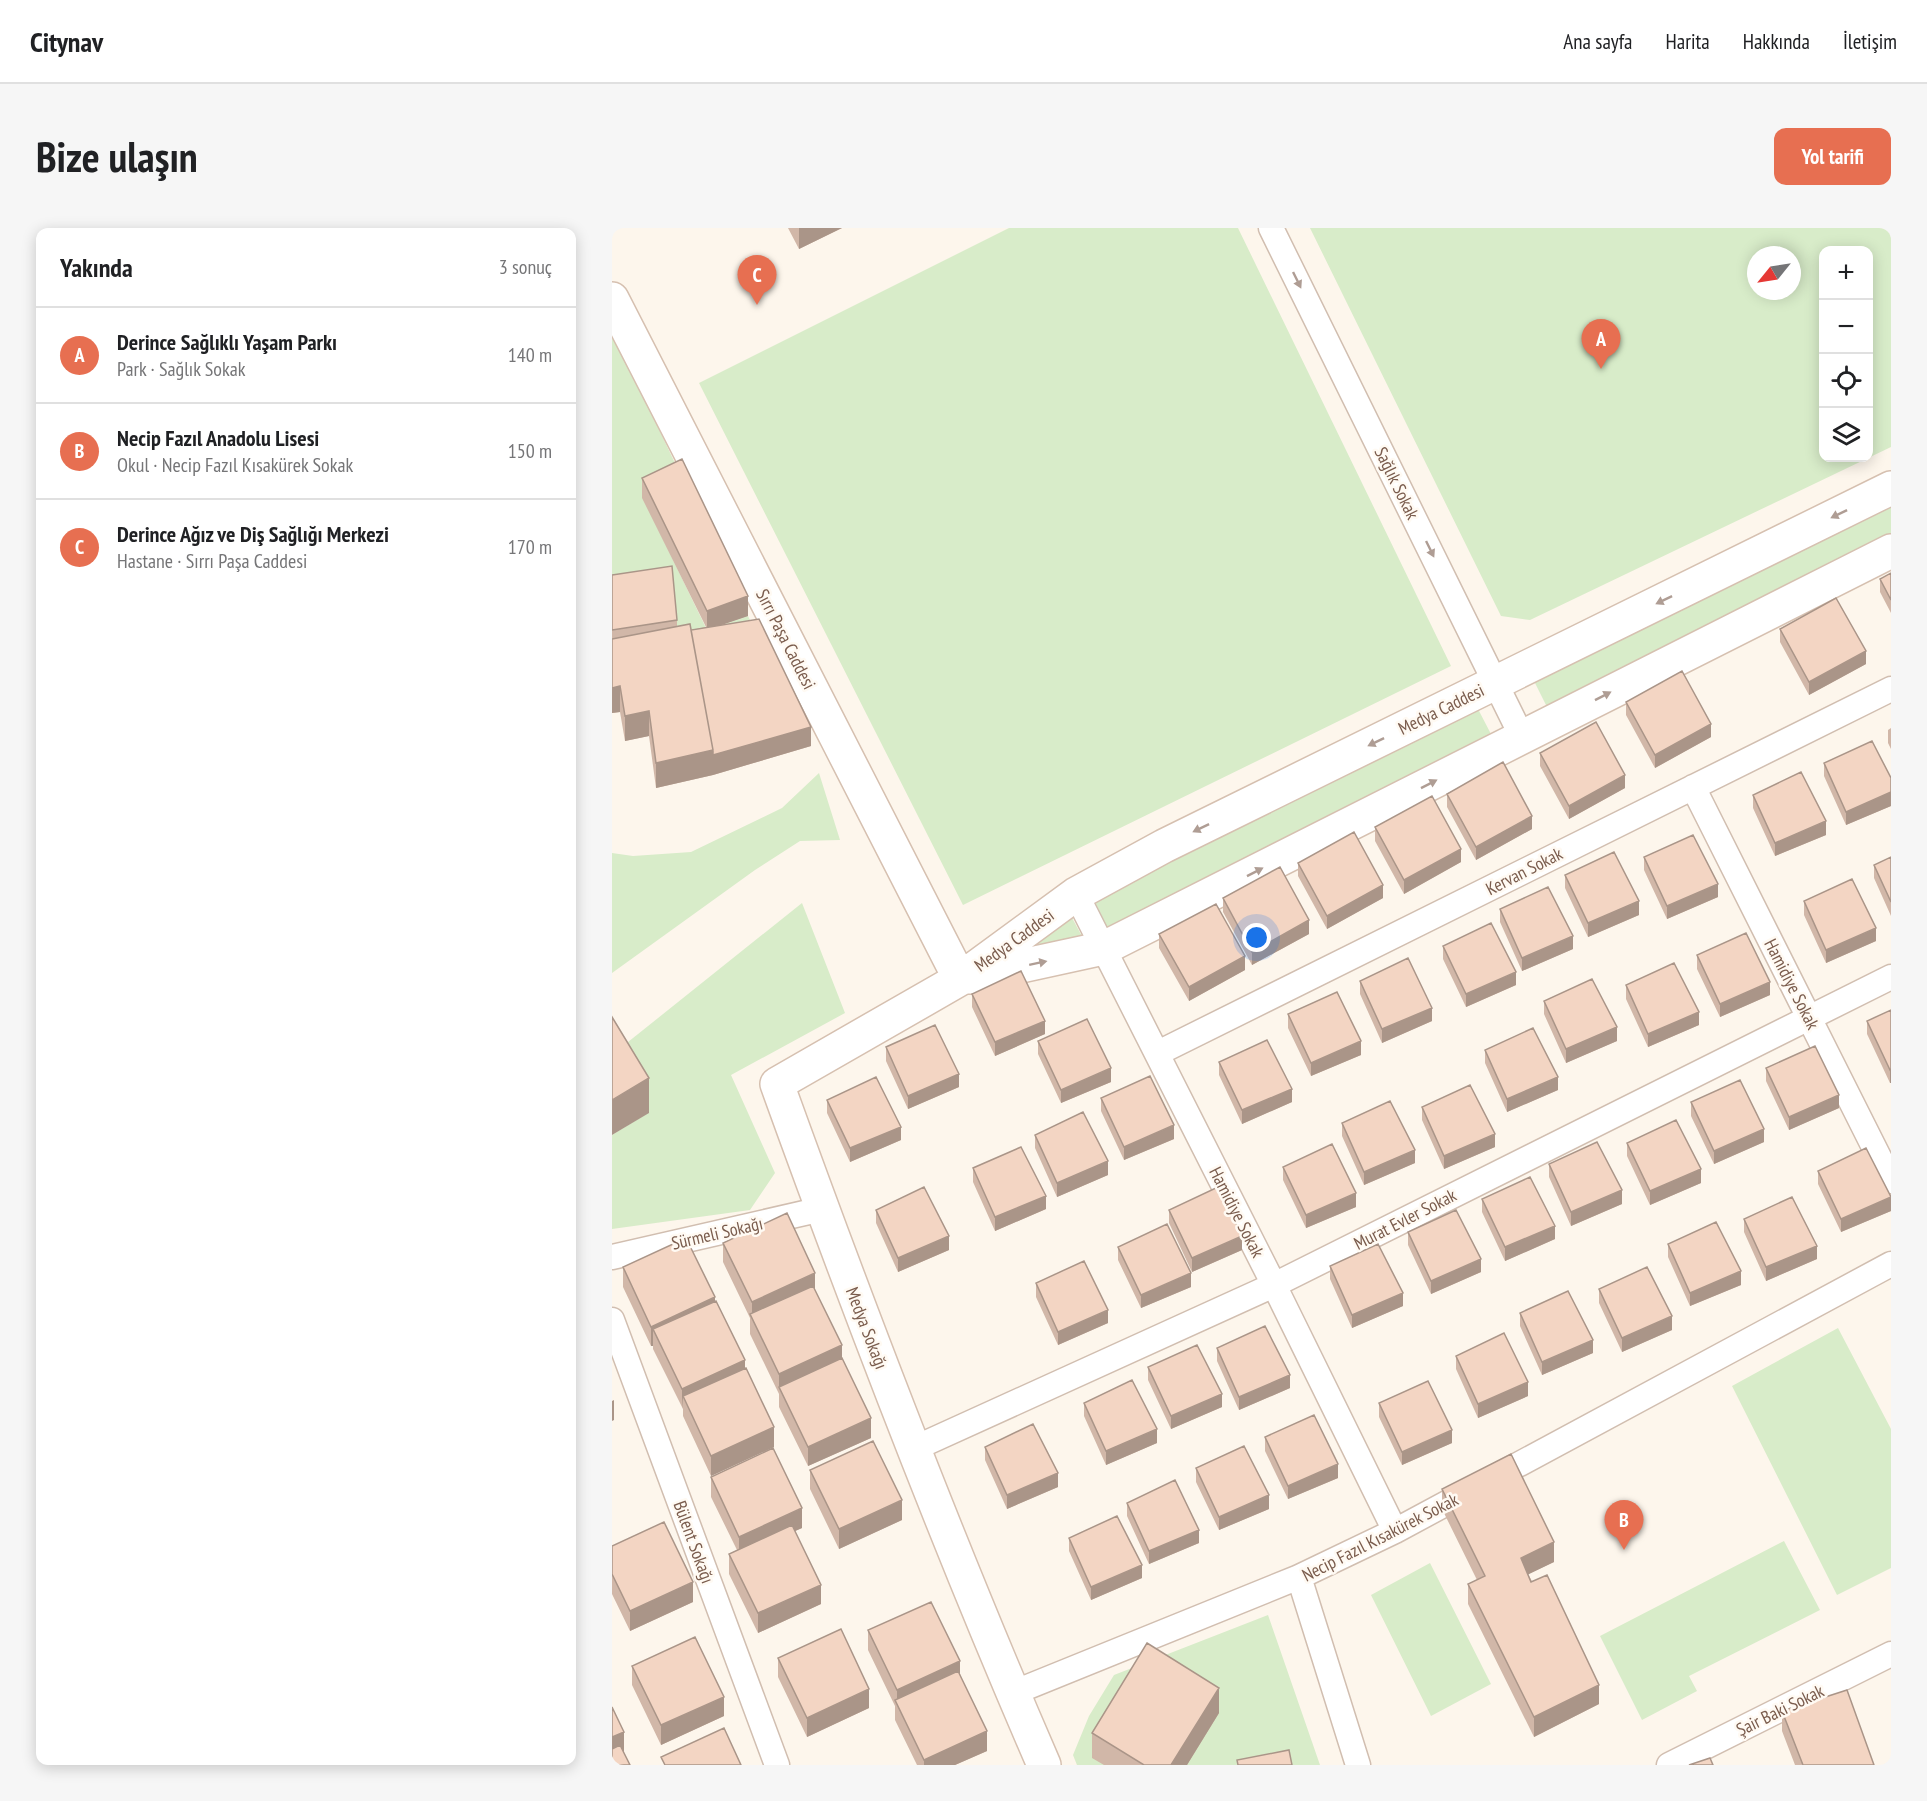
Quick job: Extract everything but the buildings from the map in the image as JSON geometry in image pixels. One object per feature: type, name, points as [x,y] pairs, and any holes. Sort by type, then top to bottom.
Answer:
[{"type":"main road","name":"Sırrı Paşa Caddesi","points":[[612,299],[960,979]]},
{"type":"main road","name":"Medya Caddesi","points":[[960,979],[1076,894],[1164,846],[1891,488]]},
{"type":"main road","name":"Medya Caddesi","points":[[960,979],[1104,948],[1891,550]]},
{"type":"main road","name":"Medya Sokağı","points":[[960,979],[777,1084],[913,1449],[1012,1693],[1044,1765]]},
{"type":"street","name":"Sağlık Sokak","points":[[1271,228],[1522,737]]},
{"type":"street","name":"Kervan Sokak","points":[[1158,1053],[1891,689]]},
{"type":"street","name":"Hamidiye Sokak","points":[[1693,787],[1891,1181]]},
{"type":"street","name":"Hamidiye Sokak","points":[[1076,894],[1158,1053],[1395,1531]]},
{"type":"street","name":"Murat Evler Sokak","points":[[913,1449],[1274,1285],[1891,977]]},
{"type":"street","name":"Sürmeli Sokağı","points":[[612,1257],[822,1209]]},
{"type":"street","name":"Necip Fazıl Kısakürek Sokak","points":[[1012,1693],[1299,1577],[1395,1531],[1891,1264]]},
{"type":"street","name":"Bülent Sokağı","points":[[612,1320],[777,1765]]},
{"type":"street","points":[[1299,1577],[1358,1765]]},
{"type":"street","name":"Şair Baki Sokak","points":[[1668,1765],[1891,1654]]},
{"type":"green space","points":[[1009,228],[1238,228],[1451,666],[963,905],[699,383]]},
{"type":"green space","points":[[1310,228],[1891,228],[1891,447],[1873,456],[1873,246],[1819,246],[1819,462],[1860,462],[1530,620],[1501,616]]},
{"type":"green space","points":[[612,330],[682,478],[643,498],[707,630],[748,616],[759,638],[690,650],[612,594]]},
{"type":"green space","points":[[1891,501],[1891,536],[1548,709],[1533,679]]},
{"type":"green space","points":[[1478,709],[1492,736],[1109,931],[1094,900]]},
{"type":"green space","points":[[819,773],[840,840],[800,841],[755,870],[612,973],[612,853],[633,856],[691,852],[782,808]]},
{"type":"green space","points":[[802,903],[845,1013],[731,1075],[775,1173],[750,1210],[612,1229],[612,1135],[648,1113],[613,1054]]},
{"type":"green space","points":[[1070,914],[1085,942],[998,964]]},
{"type":"green space","points":[[1838,1328],[1891,1429],[1891,1568],[1837,1595],[1732,1386]]},
{"type":"green space","points":[[1784,1541],[1820,1610],[1689,1676],[1697,1691],[1642,1720],[1600,1636]]},
{"type":"green space","points":[[1430,1563],[1491,1684],[1431,1716],[1371,1595]]},
{"type":"green space","points":[[1268,1615],[1320,1765],[1077,1765],[1073,1755],[1089,1716],[1114,1675]]},
{"type":"place","name":"Derince Ağız ve Diş Sağlığı Merkezi","points":[[757,305]]},
{"type":"place","name":"Derince Sağlıklı Yaşam Parkı","points":[[1601,369]]},
{"type":"place","name":"Necip Fazıl Anadolu Lisesi","points":[[1624,1550]]}]
